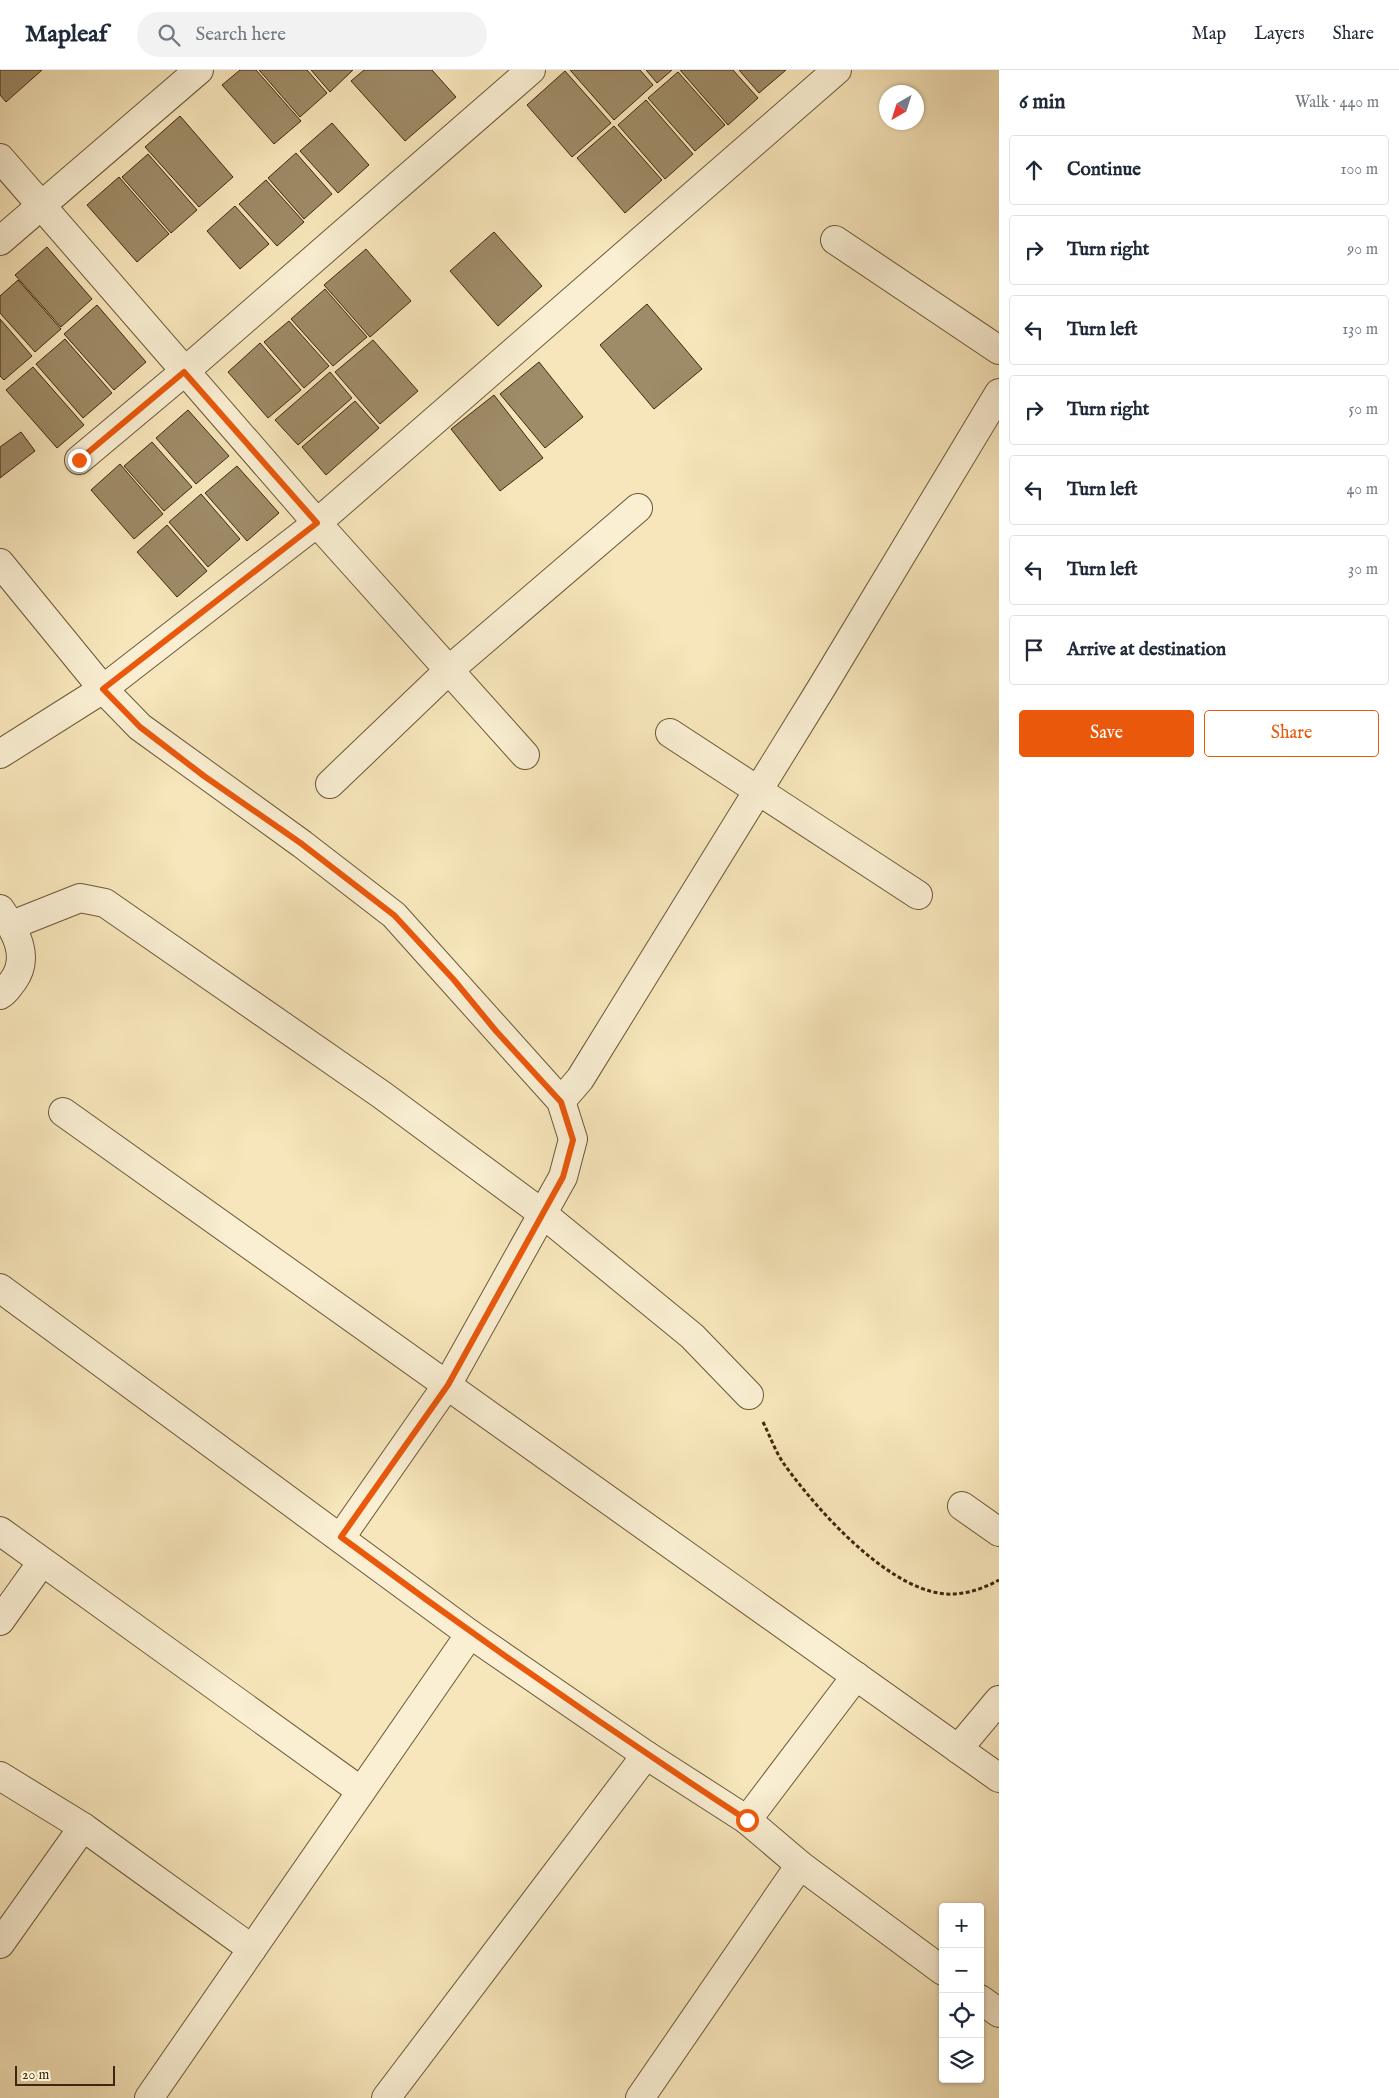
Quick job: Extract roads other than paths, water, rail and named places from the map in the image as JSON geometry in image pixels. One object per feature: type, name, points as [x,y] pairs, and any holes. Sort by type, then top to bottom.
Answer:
[{"type":"street","points":[[0,241],[198,70]]},
{"type":"street","points":[[79,460],[184,372],[531,70]]},
{"type":"street","points":[[0,754],[103,689],[317,523],[837,70]]},
{"type":"street","points":[[0,158],[42,204],[184,372],[525,755]]},
{"type":"street","points":[[835,240],[999,350]]},
{"type":"street","points":[[561,1102],[580,1079],[999,393]]},
{"type":"street","points":[[330,784],[449,670],[638,508]]},
{"type":"street","points":[[0,563],[103,689],[140,727],[204,776],[302,844],[394,915],[561,1102],[573,1140],[563,1177],[448,1385],[341,1537]]},
{"type":"street","points":[[670,733],[918,895]]},
{"type":"street","points":[[0,995],[18,974],[22,953],[6,917],[80,898],[105,903],[382,1095],[543,1214],[692,1336],[749,1395]]},
{"type":"street","points":[[63,1112],[999,1778]]},
{"type":"street","points":[[0,1288],[341,1537],[470,1634],[646,1754],[747,1820],[800,1865],[939,1968]]},
{"type":"street","points":[[962,1506],[999,1532]]},
{"type":"street","points":[[0,1531],[361,1791]]},
{"type":"street","points":[[0,1621],[42,1562]]},
{"type":"street","points":[[149,2098],[470,1634]]},
{"type":"street","points":[[747,1820],[856,1676]]},
{"type":"street","points":[[958,1749],[999,1700]]},
{"type":"street","points":[[386,2098],[646,1754]]},
{"type":"street","points":[[0,1776],[83,1827],[252,1949]]},
{"type":"street","points":[[0,1944],[83,1827]]},
{"type":"street","points":[[640,2098],[800,1865]]},
{"type":"street","points":[[984,2002],[999,2013]]}]
